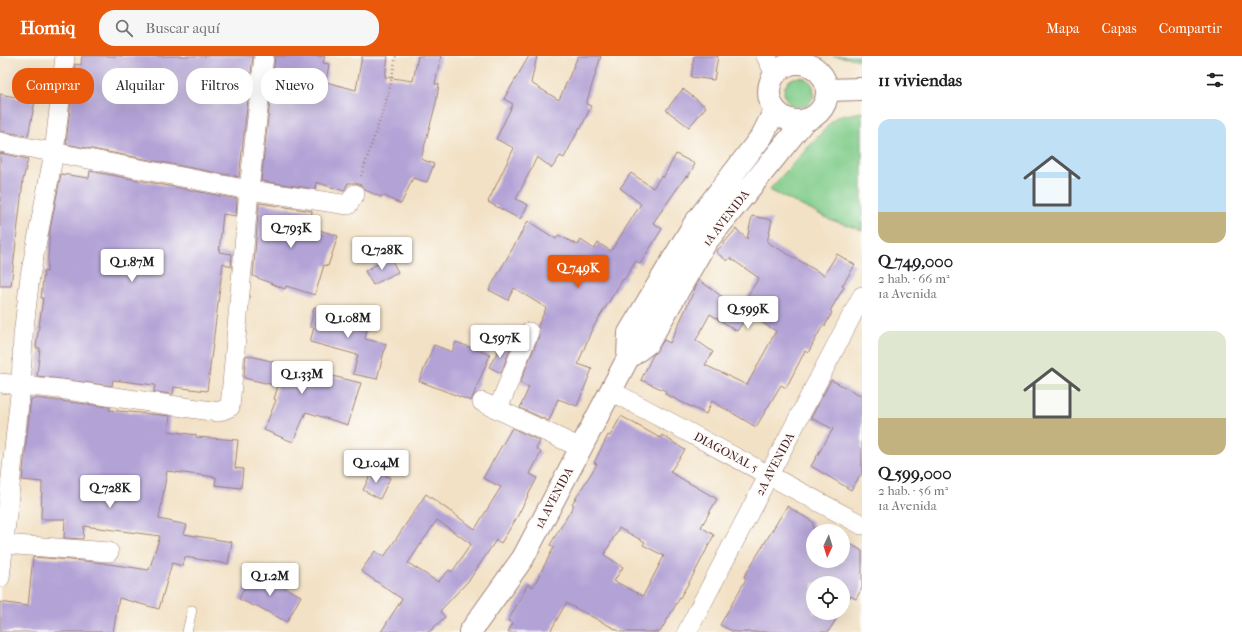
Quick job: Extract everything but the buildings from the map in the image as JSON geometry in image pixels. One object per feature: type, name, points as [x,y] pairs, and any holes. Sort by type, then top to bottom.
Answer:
[{"type":"main road","points":[[795,60],[808,65],[817,71],[824,79],[827,90],[826,100],[822,109],[814,116],[805,120],[794,121],[784,117],[775,110],[770,102],[769,92],[771,83],[771,65],[781,68],[795,60]]},
{"type":"main road","points":[[827,90],[862,90]]},
{"type":"main road","name":"1A AVENIDA","points":[[628,358],[629,333],[695,223],[762,136],[775,110]]},
{"type":"main road","name":"1A AVENIDA","points":[[470,632],[523,558],[628,358],[648,343],[706,242],[805,120]]},
{"type":"street","points":[[0,578],[21,385],[23,336],[30,276],[54,154],[65,56]]},
{"type":"street","points":[[0,383],[218,412],[230,407],[249,190],[264,56]]},
{"type":"street","points":[[0,142],[54,154],[249,190],[348,205],[356,194]]},
{"type":"street","name":"2A AVENIDA","points":[[687,632],[862,296]]},
{"type":"street","points":[[529,332],[490,405],[581,448]]},
{"type":"street","name":"DIAGONAL 5","points":[[610,391],[862,524]]},
{"type":"street","points":[[4,544],[109,552]]},
{"type":"lane","points":[[187,632],[192,610]]},
{"type":"path","points":[[356,194],[389,92],[396,56]]},
{"type":"green space","points":[[834,56],[862,56],[862,60]]},
{"type":"green space","points":[[799,77],[810,81],[814,92],[810,103],[799,107],[788,103],[784,92],[788,81]]},
{"type":"green space","points":[[862,112],[862,230],[831,220],[769,190],[836,117]]}]
